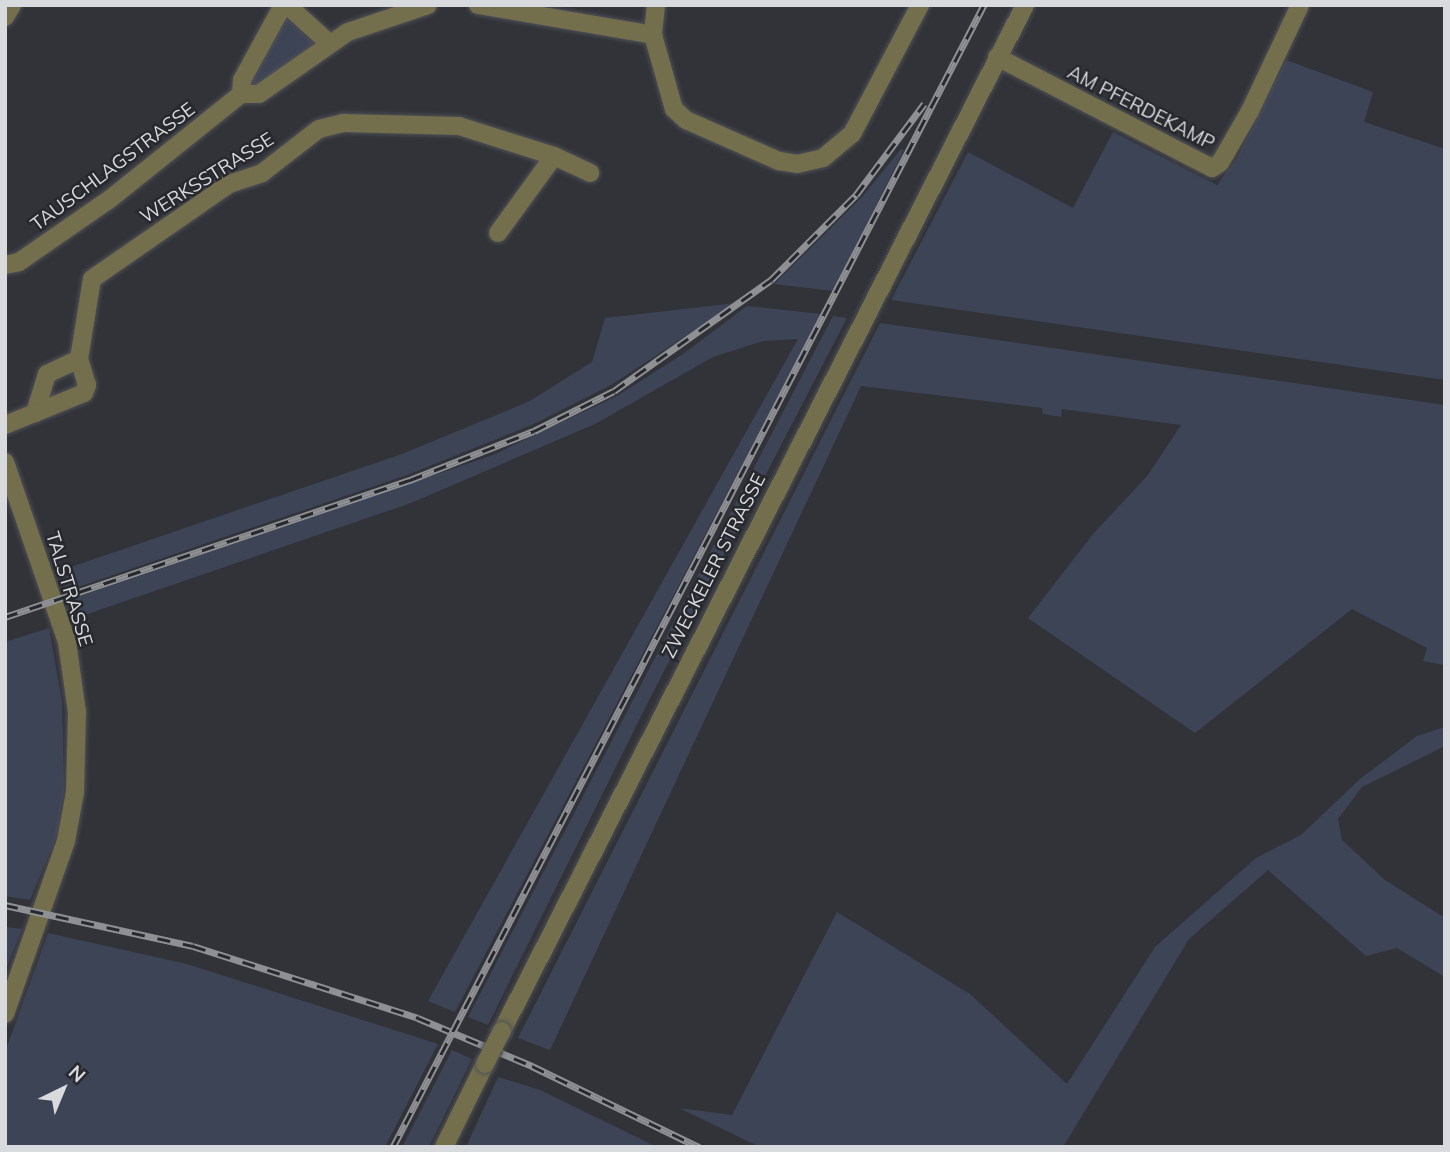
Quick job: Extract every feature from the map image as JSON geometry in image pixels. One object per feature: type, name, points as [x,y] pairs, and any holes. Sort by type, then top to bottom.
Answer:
[{"type":"street","points":[[5,17],[12,5]]},
{"type":"street","points":[[241,94],[242,80],[285,5],[330,44]]},
{"type":"street","name":"TAUSCHLAGSTRASSE","points":[[5,265],[19,262],[110,199],[241,94],[259,94],[330,44],[386,16],[428,5]]},
{"type":"street","points":[[478,5],[653,35]]},
{"type":"street","points":[[656,5],[653,35],[674,109],[687,120],[779,161],[797,163],[824,158],[845,143],[858,125],[920,5]]},
{"type":"street","name":"ZWECKELER STRASSE","points":[[444,1147],[1025,5]]},
{"type":"street","name":"AM PFERDEKAMP","points":[[997,57],[1212,168],[1220,163],[1250,111],[1300,5]]},
{"type":"street","name":"WERKSSTRASSE","points":[[5,425],[84,393],[87,385],[79,359],[92,279],[229,184],[262,173],[320,129],[343,123],[459,126],[554,156],[590,173]]},
{"type":"street","points":[[498,233],[554,156]]},
{"type":"street","points":[[35,413],[47,374],[79,359]]},
{"type":"street","name":"TALSTRASSE","points":[[5,462],[67,642],[77,712],[75,792],[66,841],[5,1014]]},
{"type":"shaded area","points":[[285,17],[316,45],[258,86],[252,86],[250,77]]},
{"type":"shaded area","points":[[1286,60],[1373,92],[1364,122],[1445,149],[1445,380],[891,300],[968,152],[1073,208],[1113,132],[1217,185],[1237,158]]},
{"type":"shaded area","points":[[901,149],[904,150],[833,291],[774,284],[861,198]]},
{"type":"shaded area","points":[[736,303],[611,385],[532,425],[407,475],[66,591],[59,571],[402,454],[528,402],[592,362],[605,318]]},
{"type":"shaded area","points":[[747,306],[821,314],[455,1012],[428,1001],[798,339],[763,341],[713,357],[595,424],[411,503],[70,620],[69,600],[493,455],[617,396],[683,354]]},
{"type":"shaded area","points":[[833,316],[847,318],[646,706],[488,1025],[468,1017]]},
{"type":"shaded area","points":[[880,323],[1445,405],[1445,665],[1423,661],[1427,648],[1352,609],[1195,733],[1028,618],[1093,534],[1148,475],[1181,425],[1062,409],[1061,417],[1043,414],[1042,408],[861,386],[550,1050],[518,1038]]},
{"type":"shaded area","points":[[49,628],[62,701],[64,790],[57,835],[30,900],[5,896],[5,642]]},
{"type":"shaded area","points":[[1445,727],[1445,746],[1362,787],[1338,819],[1342,840],[1385,880],[1445,918],[1445,977],[1397,948],[1366,956],[1268,870],[1189,939],[1063,1147],[760,1147],[679,1108],[732,1115],[837,912],[970,994],[1067,1084],[1155,947],[1256,858],[1301,835],[1360,779],[1417,736]]},
{"type":"shaded area","points":[[5,927],[22,929],[5,972]]},
{"type":"shaded area","points":[[48,933],[187,964],[438,1044],[385,1147],[5,1147],[5,1052]]},
{"type":"shaded area","points":[[452,1050],[472,1059],[429,1147],[402,1147]]},
{"type":"shaded area","points":[[498,1077],[540,1090],[655,1146],[466,1147]]},
{"type":"railway","points":[[393,1147],[984,5]]},
{"type":"railway","points":[[5,617],[410,480],[534,431],[614,391],[771,280],[856,195],[924,104]]},
{"type":"railway","points":[[5,905],[193,946],[418,1018],[532,1066],[699,1147]]}]
